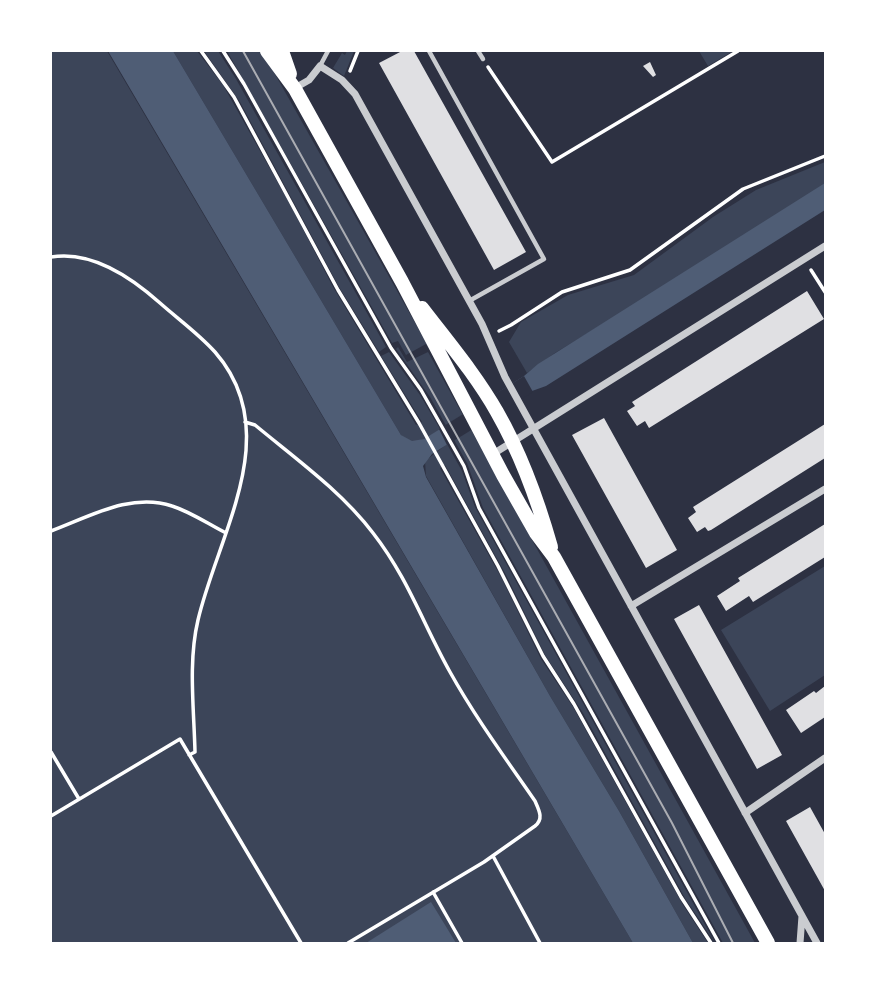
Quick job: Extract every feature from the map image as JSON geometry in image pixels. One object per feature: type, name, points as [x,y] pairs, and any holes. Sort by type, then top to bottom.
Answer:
[{"type":"main road","points":[[267,51],[295,89],[402,282],[528,520],[554,557],[766,941]]},
{"type":"main road","points":[[282,51],[295,89]]},
{"type":"main road","points":[[402,282],[498,413],[542,518],[554,557]]},
{"type":"street","points":[[295,89],[309,80],[320,66],[344,82],[355,94],[469,300],[509,385],[817,943]]},
{"type":"street","points":[[492,454],[825,246]]},
{"type":"street","points":[[631,606],[825,489]]},
{"type":"street","points":[[745,813],[825,758]]},
{"type":"street","points":[[800,943],[802,915]]},
{"type":"lane","points":[[320,66],[328,51]]},
{"type":"lane","points":[[429,51],[544,259],[469,300]]},
{"type":"lane","points":[[478,51],[483,59]]},
{"type":"path","points":[[201,51],[234,97],[338,290],[419,424],[498,566],[543,656],[574,704],[681,897],[711,943]]},
{"type":"path","points":[[223,51],[391,348],[421,390],[464,466],[477,504],[719,943]]},
{"type":"path","points":[[344,82],[358,51]]},
{"type":"path","points":[[483,59],[552,162],[738,51]]},
{"type":"path","points":[[488,336],[511,325],[562,292],[630,270],[743,189],[825,156]]},
{"type":"path","points":[[51,257],[68,256],[93,261],[128,278],[147,291],[207,344],[223,363],[235,386],[245,422],[245,469],[204,598],[195,640],[195,752],[189,755]]},
{"type":"path","points":[[805,259],[825,292]]},
{"type":"path","points":[[245,422],[256,425],[330,487],[372,531],[411,590],[455,681],[538,807],[538,823],[493,856],[348,943]]},
{"type":"path","points":[[51,531],[129,502],[149,501],[173,506],[226,533]]},
{"type":"path","points":[[51,816],[180,739],[301,943]]},
{"type":"path","points":[[51,752],[79,799]]},
{"type":"path","points":[[493,856],[540,943]]},
{"type":"path","points":[[433,892],[462,943]]},
{"type":"shaded area","points":[[51,51],[107,51],[633,943],[51,943]]},
{"type":"shaded area","points":[[108,51],[173,51],[401,435],[412,441],[424,439],[825,183],[825,210],[546,386],[532,391],[432,454],[423,466],[426,477],[693,943],[633,943]]},
{"type":"shaded area","points":[[173,51],[197,51],[223,85],[333,287],[416,425],[422,422],[381,356],[389,352],[420,395],[440,429],[416,441],[401,435]]},
{"type":"shaded area","points":[[204,51],[218,51],[236,79],[386,347],[379,352],[339,287],[240,102]]},
{"type":"shaded area","points":[[227,51],[262,51],[436,360],[426,344],[406,355],[398,341],[392,343]]},
{"type":"shaded area","points":[[347,51],[354,51],[344,76],[333,68],[342,53],[345,55]]},
{"type":"shaded area","points":[[699,51],[733,51],[708,66]]},
{"type":"shaded area","points":[[825,162],[825,184],[527,373],[509,342],[521,322],[568,295],[634,275],[713,217],[756,190]]},
{"type":"shaded area","points":[[398,347],[407,362],[428,352],[755,943],[723,943],[483,508],[467,463],[430,397],[396,349]]},
{"type":"shaded area","points":[[447,444],[462,471],[475,507],[715,943],[686,900],[583,713],[545,655],[506,575],[445,465],[440,468],[501,577],[541,659],[573,707],[683,905],[708,943],[693,943],[426,476],[425,461]]},
{"type":"shaded area","points":[[825,566],[825,675],[770,711],[721,630]]},
{"type":"shaded area","points":[[431,902],[456,943],[366,943]]},
{"type":"pier","points":[[524,376],[533,392],[447,445],[439,429]]},
{"type":"building","points":[[402,51],[414,51],[526,252],[494,270],[379,63]]},
{"type":"building","points":[[650,62],[656,75],[653,77],[643,66]]},
{"type":"building","points":[[807,291],[824,319],[649,428],[645,421],[637,426],[627,411],[635,406],[632,402]]},
{"type":"building","points":[[604,418],[677,550],[646,568],[572,435]]},
{"type":"building","points":[[825,424],[825,458],[711,530],[708,531],[705,527],[697,532],[688,518],[696,512],[693,507]]},
{"type":"building","points":[[825,524],[825,557],[753,602],[749,596],[726,611],[717,596],[740,581],[738,578]]},
{"type":"building","points":[[699,605],[782,755],[757,769],[674,619]]},
{"type":"building","points":[[825,686],[825,717],[801,733],[786,710]]},
{"type":"building","points":[[810,807],[825,834],[825,891],[786,821]]},
{"type":"tram line","points":[[243,51],[672,823],[733,943]]}]
